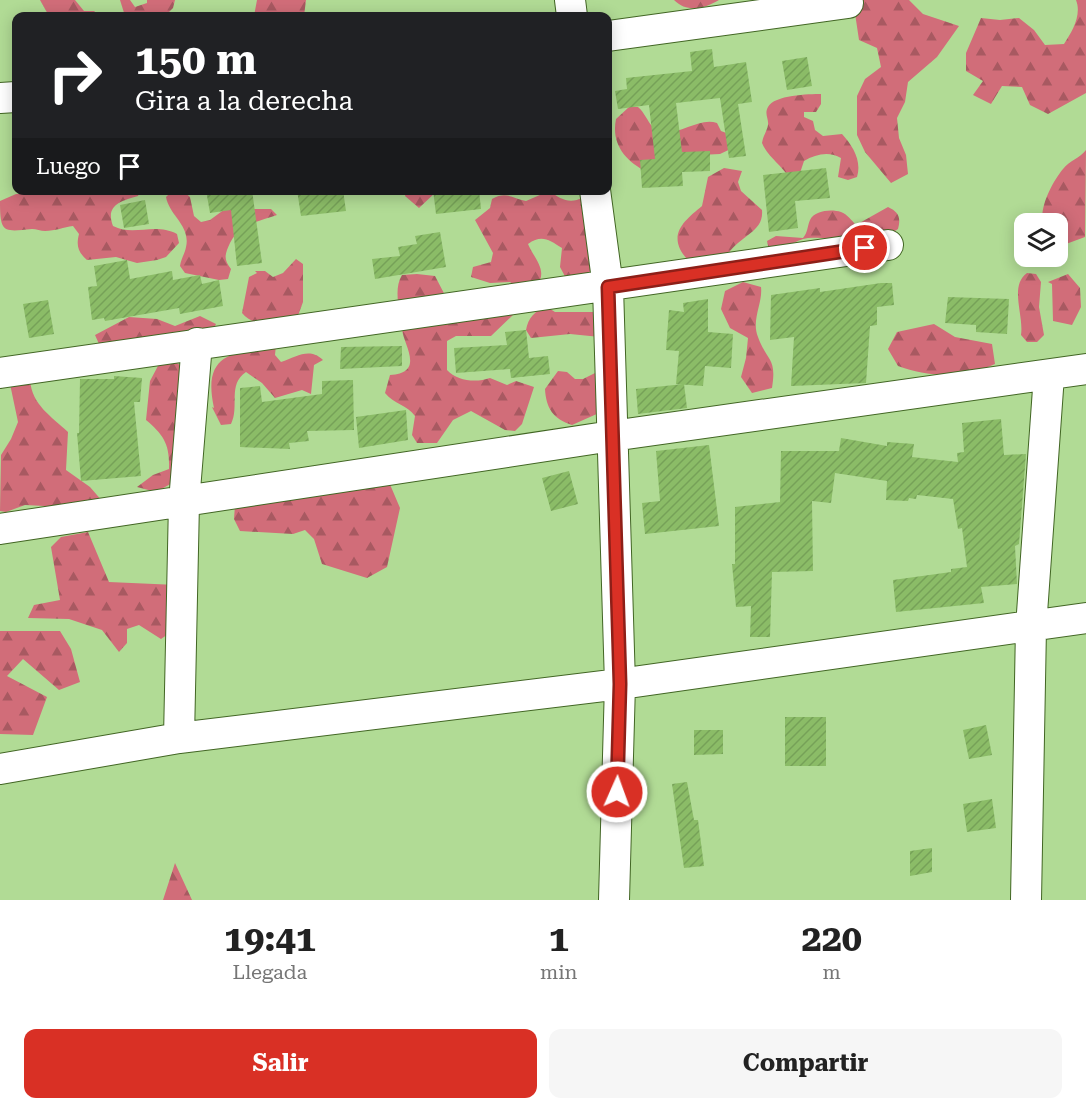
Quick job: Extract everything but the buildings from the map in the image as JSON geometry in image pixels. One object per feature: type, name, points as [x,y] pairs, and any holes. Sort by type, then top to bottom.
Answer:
[{"type":"street","points":[[612,35],[848,3]]},
{"type":"street","points":[[596,195],[608,287],[620,684],[614,900]]},
{"type":"street","points":[[0,373],[888,245]]},
{"type":"street","points":[[178,738],[184,502],[197,343]]},
{"type":"street","points":[[0,529],[612,436],[1086,369]]},
{"type":"street","points":[[1026,900],[1031,627],[1049,375]]},
{"type":"street","points":[[0,769],[178,738],[620,684],[1086,618]]},
{"type":"green space","points":[[40,0],[75,0],[84,11],[95,12],[47,12]]},
{"type":"green space","points":[[120,0],[130,0],[135,7],[147,3],[147,0],[175,0],[169,12],[124,12]]},
{"type":"green space","points":[[257,0],[306,0],[304,12],[255,12]]},
{"type":"green space","points":[[674,0],[719,0],[707,6],[690,8]]},
{"type":"green space","points":[[853,0],[909,0],[923,14],[959,26],[937,57],[908,82],[905,102],[897,118],[899,138],[906,155],[908,174],[891,183],[865,152],[857,135],[857,96],[865,79],[881,67],[877,48],[859,40]]},
{"type":"green space","points":[[1076,0],[1086,0],[1086,93],[1048,114],[1030,105],[1022,87],[1002,86],[991,104],[973,95],[983,81],[966,71],[966,53],[981,18],[1000,20],[1019,18],[1034,30],[1045,45],[1064,44],[1077,17]]},
{"type":"green space","points":[[821,94],[821,104],[816,112],[804,112],[804,117],[813,121],[815,130],[823,136],[842,134],[856,154],[857,177],[848,180],[838,177],[841,158],[822,154],[804,161],[799,176],[791,181],[762,143],[768,125],[768,107],[784,98]]},
{"type":"green space","points":[[629,107],[638,107],[653,127],[668,133],[700,123],[717,123],[721,131],[729,134],[739,145],[720,154],[700,155],[647,172],[632,163],[618,144],[616,119]]},
{"type":"green space","points":[[1086,150],[1085,237],[1068,243],[1068,213],[1043,213],[1043,210],[1051,187],[1059,174],[1065,166]]},
{"type":"green space","points":[[724,168],[742,171],[738,182],[741,191],[762,210],[760,223],[728,254],[687,259],[678,243],[680,229],[702,206],[708,177]]},
{"type":"green space","points":[[14,195],[138,195],[116,205],[111,213],[113,226],[129,230],[169,231],[177,234],[179,243],[166,257],[157,260],[137,263],[116,257],[87,260],[78,249],[79,234],[73,226],[45,231],[9,230],[2,225],[0,201]]},
{"type":"green space","points":[[168,195],[188,195],[194,216],[201,222],[210,220],[225,209],[271,209],[277,215],[250,224],[234,236],[226,253],[231,269],[228,279],[219,280],[185,273],[180,266],[187,240],[183,227],[166,197]]},
{"type":"green space","points":[[405,195],[433,195],[419,208]]},
{"type":"green space","points":[[505,195],[526,201],[540,195],[556,195],[570,201],[583,197],[613,267],[569,284],[560,267],[562,248],[549,241],[537,239],[528,244],[541,270],[537,286],[518,288],[510,282],[490,283],[471,277],[473,267],[491,262],[493,253],[475,220],[490,208],[492,199],[497,197]]},
{"type":"green space","points":[[888,207],[897,213],[898,229],[874,240],[863,242],[808,238],[779,249],[769,250],[767,241],[776,236],[803,238],[810,220],[820,212],[841,212],[856,225]]},
{"type":"green space","points":[[296,259],[303,264],[303,302],[296,321],[260,323],[247,318],[242,313],[249,277],[257,273],[255,271],[265,271],[273,277],[283,273]]},
{"type":"green space","points":[[1027,273],[1036,274],[1041,282],[1039,307],[1044,335],[1037,342],[1027,342],[1021,335],[1018,293],[1019,285]]},
{"type":"green space","points":[[1068,274],[1080,288],[1081,307],[1072,325],[1053,321],[1052,284],[1048,282]]},
{"type":"green space","points":[[402,275],[435,276],[448,301],[517,307],[513,315],[491,336],[456,336],[447,341],[447,370],[456,377],[473,381],[490,378],[507,385],[516,381],[534,387],[522,424],[515,431],[505,430],[471,411],[453,420],[437,443],[417,443],[412,435],[415,416],[385,393],[390,375],[401,373],[410,364],[402,329],[398,287]]},
{"type":"green space","points":[[743,282],[761,287],[756,331],[773,370],[772,388],[752,393],[741,377],[748,338],[730,328],[721,309],[725,291]]},
{"type":"green space","points":[[547,307],[555,312],[602,312],[600,337],[570,334],[531,338],[526,330],[528,322],[536,312]]},
{"type":"green space","points":[[200,316],[216,324],[212,332],[99,344],[95,335],[129,317],[157,319],[175,326]]},
{"type":"green space","points":[[934,324],[955,337],[992,344],[995,364],[972,372],[947,375],[922,373],[898,366],[888,349],[897,332]]},
{"type":"green space","points":[[276,345],[275,355],[281,362],[308,354],[318,356],[323,360],[314,365],[311,394],[302,390],[275,398],[262,383],[246,372],[240,377],[235,389],[231,424],[221,425],[212,407],[214,408],[211,390],[212,376],[217,366],[234,354]]},
{"type":"green space","points":[[177,363],[186,370],[174,482],[156,492],[137,487],[153,475],[169,469],[165,441],[146,420],[150,381],[159,364]]},
{"type":"green space","points":[[601,370],[599,413],[572,425],[555,416],[547,402],[545,389],[558,371],[567,372],[575,379],[583,379]]},
{"type":"green space","points":[[30,380],[38,403],[68,432],[66,470],[90,487],[103,502],[64,507],[25,505],[6,512],[0,511],[1,455],[18,422],[10,384]]},
{"type":"green space","points":[[386,475],[400,508],[387,567],[367,578],[322,564],[314,539],[305,530],[293,534],[240,531],[234,519],[235,505]]},
{"type":"green space","points":[[88,532],[109,582],[177,585],[184,623],[161,639],[139,625],[127,629],[127,643],[119,652],[102,630],[69,619],[28,618],[34,605],[60,600],[51,547],[61,537]]},
{"type":"green space","points":[[0,631],[60,631],[71,649],[80,682],[59,690],[23,659],[7,676],[47,697],[33,735],[0,734]]},
{"type":"green space","points":[[175,863],[192,900],[163,900]]},
{"type":"route","points":[[617,792],[620,684],[608,287],[865,248]]}]
